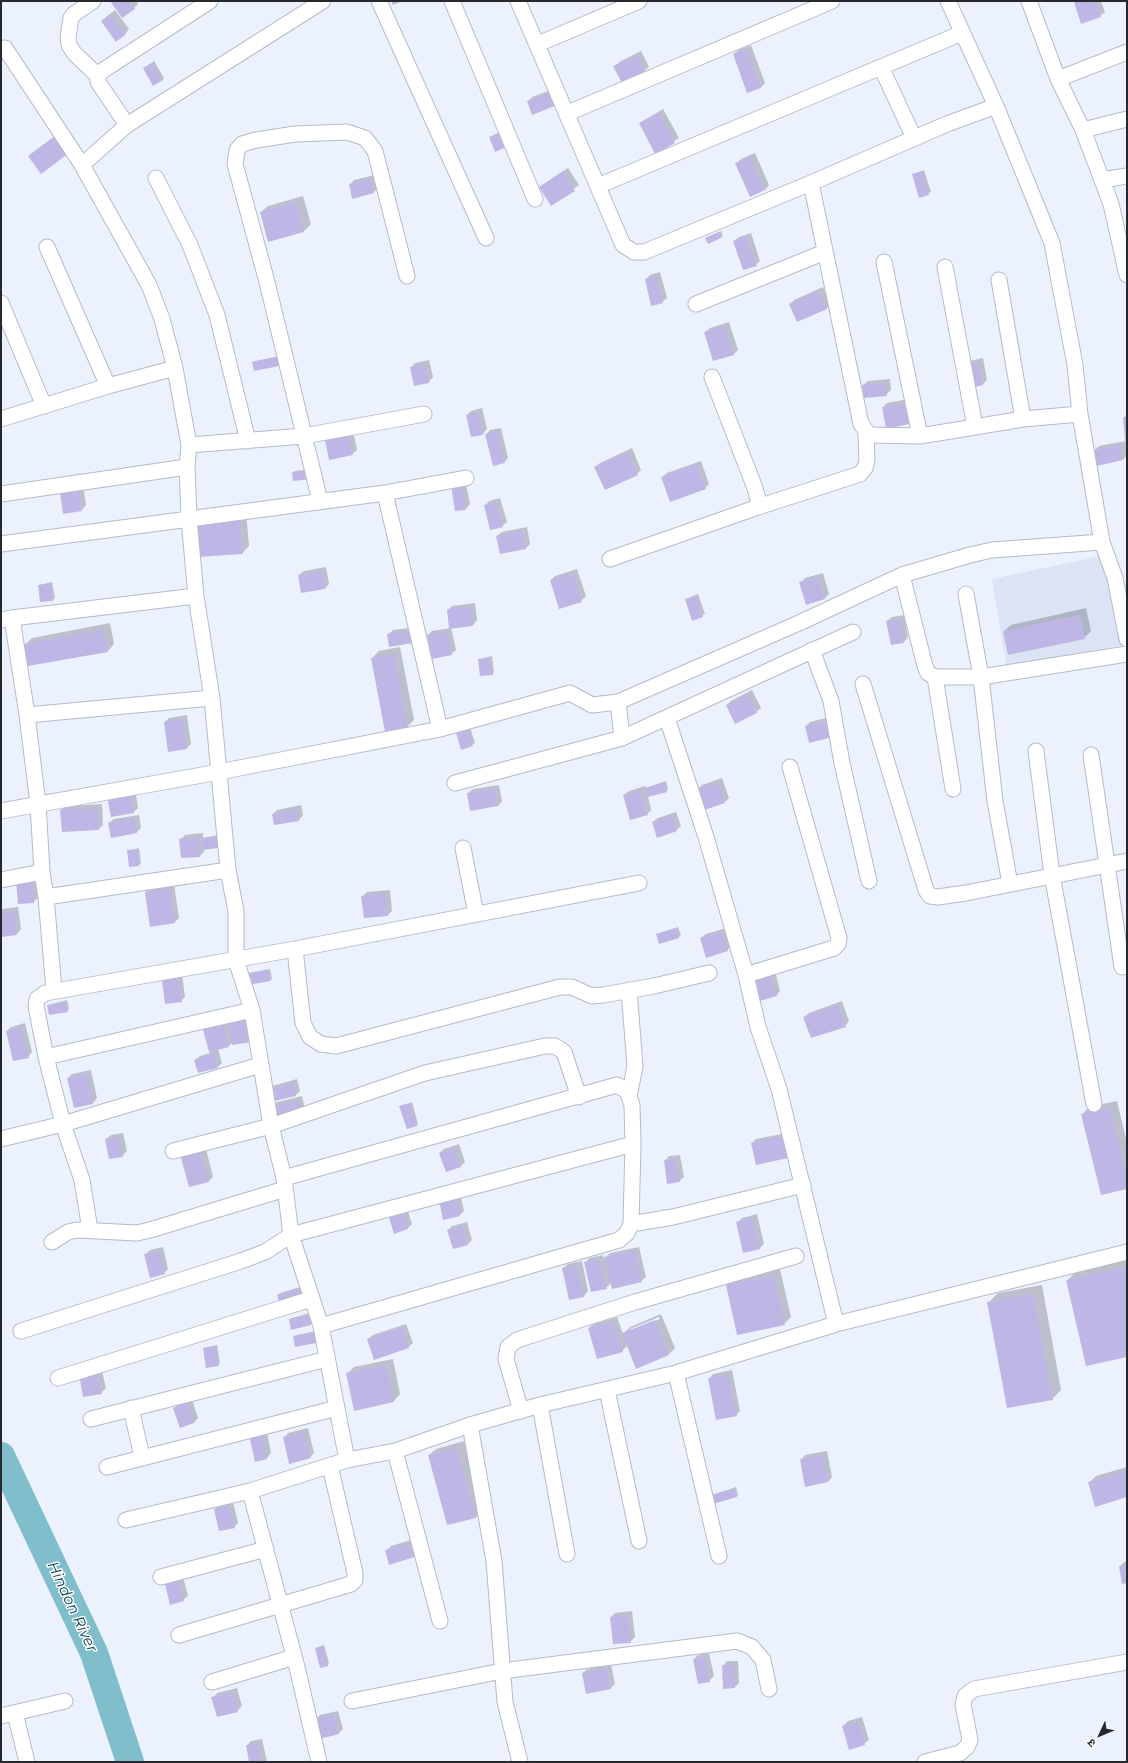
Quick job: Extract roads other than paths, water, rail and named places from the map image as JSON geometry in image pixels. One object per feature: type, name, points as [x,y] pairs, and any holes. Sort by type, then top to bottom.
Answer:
[{"type":"street","points":[[93,1],[74,14],[71,18],[68,37],[69,45],[74,53],[98,76]]},
{"type":"street","points":[[127,125],[98,82],[98,76],[102,71],[210,1]]},
{"type":"street","points":[[82,165],[127,125],[323,1]]},
{"type":"street","points":[[379,1],[486,238]]},
{"type":"street","points":[[518,1],[568,113],[624,245],[634,252],[644,252],[811,183],[947,124],[996,106]]},
{"type":"street","points":[[538,44],[639,1]]},
{"type":"street","points":[[568,113],[832,1]]},
{"type":"street","points":[[948,1],[996,106],[1052,243],[1075,365],[1080,414],[1102,542],[1121,577],[1127,639]]},
{"type":"street","points":[[1029,1],[1058,78],[1083,130],[1122,231],[1126,266]]},
{"type":"street","points":[[456,2],[535,199]]},
{"type":"street","points":[[598,186],[962,33]]},
{"type":"street","points":[[5,48],[82,165],[149,285],[162,319],[175,368],[189,445],[189,519],[196,596],[212,698],[228,870],[236,911],[236,960],[252,1010],[270,1126],[284,1184],[291,1235],[321,1326],[346,1460]]},
{"type":"street","points":[[1058,78],[1127,52]]},
{"type":"street","points":[[881,67],[914,138]]},
{"type":"street","points":[[1083,130],[1127,119]]},
{"type":"street","points":[[320,501],[267,282],[235,164],[237,150],[242,144],[256,140],[295,134],[348,132],[365,138],[375,151],[407,276]]},
{"type":"street","points":[[1102,180],[1127,176]]},
{"type":"street","points":[[156,178],[190,245],[217,315],[248,441]]},
{"type":"street","points":[[610,559],[758,507],[860,474],[865,468],[867,460],[866,433],[861,424],[811,183]]},
{"type":"street","points":[[47,246],[108,386]]},
{"type":"street","points":[[696,304],[825,252]]},
{"type":"street","points":[[884,262],[920,436]]},
{"type":"street","points":[[944,267],[975,427]]},
{"type":"street","points":[[999,280],[1022,419]]},
{"type":"street","points":[[1,303],[44,406]]},
{"type":"street","points":[[1,419],[108,386],[175,368]]},
{"type":"street","points":[[712,377],[755,488],[760,503],[758,507]]},
{"type":"street","points":[[189,445],[304,436],[424,414]]},
{"type":"street","points":[[866,433],[873,436],[920,436],[1022,419],[1080,414]]},
{"type":"street","points":[[1,494],[188,467]]},
{"type":"street","points":[[1,544],[385,493],[466,478]]},
{"type":"street","points":[[385,493],[440,729]]},
{"type":"street","points":[[1,811],[219,772],[440,729],[570,693],[592,705],[618,702],[799,623],[902,575],[992,550],[1102,542]]},
{"type":"street","points":[[902,575],[925,666],[928,673],[935,677],[981,677],[1127,654]]},
{"type":"street","points":[[966,594],[981,677],[995,801],[1010,884]]},
{"type":"street","points":[[54,990],[46,897],[42,872],[38,804],[27,715],[6,619],[196,596]]},
{"type":"street","points":[[455,782],[622,738],[853,632]]},
{"type":"street","points":[[812,650],[831,701],[842,762],[869,881]]},
{"type":"street","points":[[935,677],[953,789]]},
{"type":"street","points":[[863,684],[926,890],[930,896],[938,897],[1127,861]]},
{"type":"street","points":[[27,715],[212,698]]},
{"type":"street","points":[[618,702],[622,738]]},
{"type":"street","points":[[667,718],[706,837],[746,975],[758,1027],[779,1089],[836,1324]]},
{"type":"street","points":[[1036,751],[1052,875],[1094,1104]]},
{"type":"street","points":[[1091,755],[1122,967]]},
{"type":"street","points":[[746,975],[834,948],[838,944],[839,938],[790,767]]},
{"type":"street","points":[[463,848],[476,914]]},
{"type":"street","points":[[46,897],[228,870]]},
{"type":"street","points":[[1,880],[42,872]]},
{"type":"street","points":[[90,1230],[82,1180],[63,1124],[46,1057],[36,1006],[37,999],[45,993],[54,990],[236,960],[639,883]]},
{"type":"street","points":[[294,949],[303,1023],[310,1037],[321,1044],[336,1046],[560,987],[572,987],[592,996],[654,986],[709,973]]},
{"type":"street","points":[[629,990],[635,1066],[629,1097]]},
{"type":"street","points":[[46,1057],[252,1010]]},
{"type":"street","points":[[173,1152],[270,1126],[425,1073],[546,1046],[555,1046],[564,1052],[579,1097]]},
{"type":"street","points":[[1,1139],[63,1124],[260,1065]]},
{"type":"street","points":[[52,1242],[68,1232],[77,1230],[137,1233],[150,1230],[284,1184],[617,1085],[627,1091],[632,1105],[633,1144],[631,1224],[627,1233],[619,1240],[321,1326]]},
{"type":"street","points":[[20,1331],[241,1261],[265,1252],[291,1235],[633,1144]]},
{"type":"street","points":[[631,1224],[673,1217],[803,1185]]},
{"type":"street","points":[[126,1520],[250,1491],[346,1460],[395,1451],[470,1425],[540,1405],[676,1373],[836,1324],[1127,1252]]},
{"type":"street","points":[[521,1411],[506,1359],[508,1347],[517,1340],[635,1302],[796,1256]]},
{"type":"street","points":[[58,1378],[311,1299]]},
{"type":"street","points":[[91,1419],[327,1359]]},
{"type":"street","points":[[676,1373],[718,1556]]},
{"type":"street","points":[[607,1390],[639,1541]]},
{"type":"street","points":[[540,1405],[567,1554]]},
{"type":"street","points":[[132,1408],[142,1457]]},
{"type":"street","points":[[107,1467],[337,1408]]},
{"type":"street","points":[[470,1425],[494,1561],[505,1702],[520,1762]]},
{"type":"street","points":[[395,1451],[440,1621]]},
{"type":"street","points":[[180,1635],[352,1584],[355,1580],[355,1573],[330,1466]]},
{"type":"street","points":[[250,1491],[294,1657],[319,1762]]},
{"type":"street","points":[[161,1577],[266,1549]]},
{"type":"street","points":[[352,1700],[502,1670],[738,1641],[752,1647],[763,1660],[769,1689]]},
{"type":"street","points":[[212,1682],[294,1657]]},
{"type":"street","points":[[925,1762],[960,1754],[967,1747],[970,1740],[963,1704],[965,1696],[974,1689],[1127,1662]]},
{"type":"street","points":[[26,1762],[8,1714],[65,1701]]},
{"type":"waterway","name":"Hindon River","points":[[1,1456],[94,1653],[130,1762]]}]
